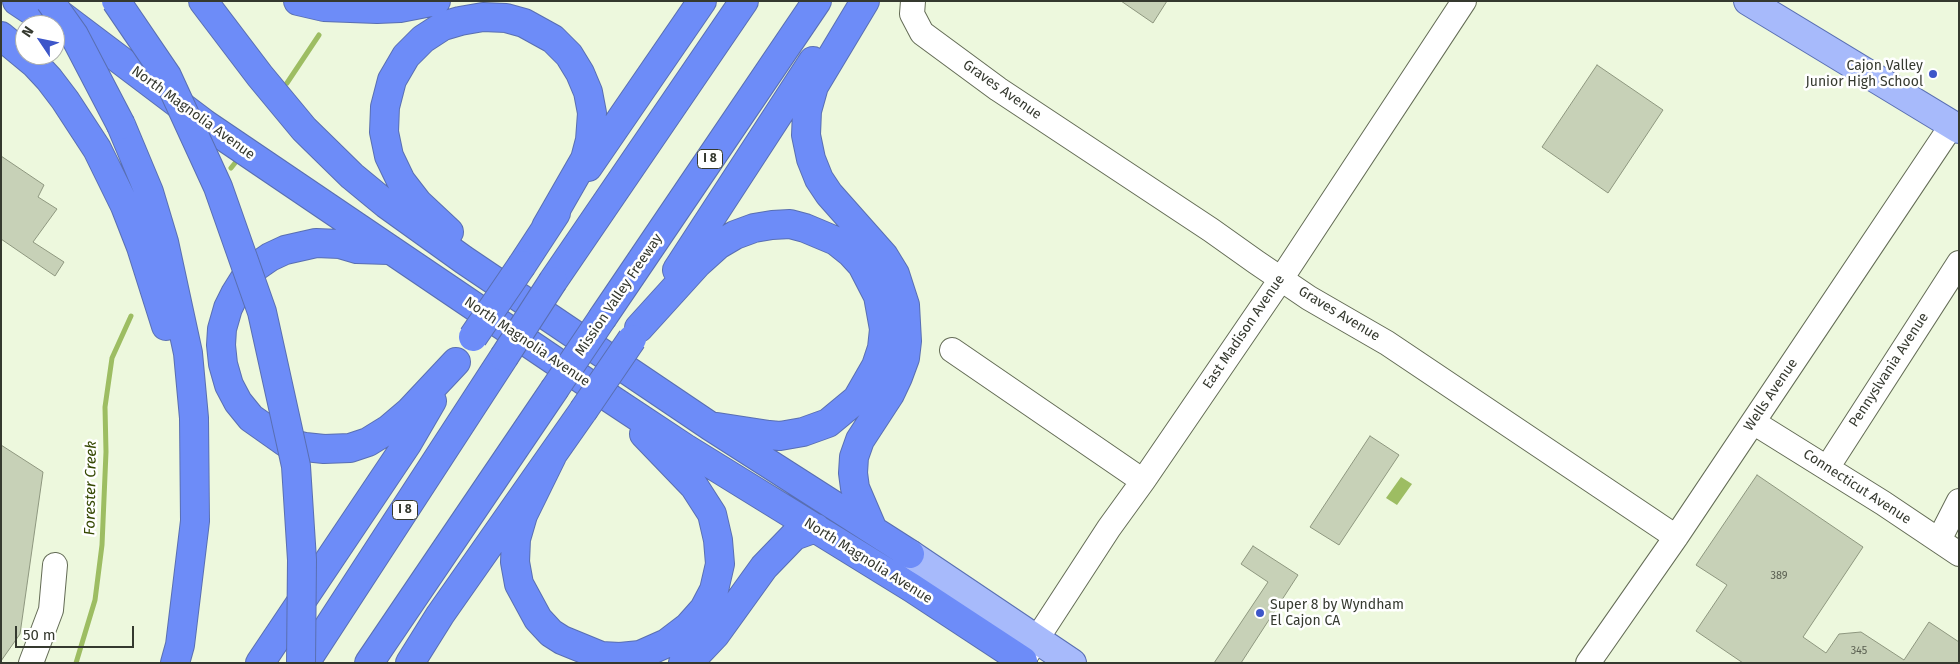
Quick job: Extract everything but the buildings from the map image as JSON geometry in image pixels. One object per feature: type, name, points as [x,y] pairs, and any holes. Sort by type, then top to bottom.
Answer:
[{"type":"highway","points":[[17,1],[38,15]]},
{"type":"highway","name":"North Magnolia Avenue","points":[[43,1],[205,124],[610,399],[685,448],[1026,656]]},
{"type":"highway","points":[[50,1],[74,35],[120,125],[149,192],[164,242],[188,353],[194,418],[195,521],[180,645],[175,663]]},
{"type":"highway","points":[[116,1],[166,76],[218,187],[262,312],[296,466],[302,560],[303,663]]},
{"type":"highway","name":"North Magnolia Avenue","points":[[203,1],[260,76],[304,129],[352,176],[393,209],[464,260],[710,426],[910,554]]},
{"type":"highway","points":[[298,1],[324,7],[377,9],[400,8],[436,1]]},
{"type":"highway","points":[[260,663],[407,444],[456,362],[702,1]]},
{"type":"highway","name":"I 8","points":[[303,663],[553,281],[744,1]]},
{"type":"highway","name":"Mission Valley Freeway","points":[[369,663],[817,1]]},
{"type":"highway","points":[[410,663],[440,616],[583,411],[852,1]]},
{"type":"highway","points":[[865,1],[814,86],[807,111],[806,135],[811,160],[819,179],[829,194],[884,256],[895,274],[905,305],[907,341],[905,358],[890,394],[860,440],[854,458],[855,488],[873,530]]},
{"type":"highway","points":[[464,260],[447,229],[418,203],[401,181],[389,156],[384,132],[385,107],[392,80],[406,56],[423,39],[443,26],[460,20],[483,17],[506,18],[524,23],[553,39],[569,54],[580,73],[588,92],[592,113],[590,140],[585,158],[546,228]]},
{"type":"highway","points":[[65,33],[205,124]]},
{"type":"highway","points":[[1,36],[49,79],[83,127],[111,176],[141,247],[194,418]]},
{"type":"highway","points":[[635,333],[698,263],[718,245],[754,228],[790,224],[820,233],[836,241],[862,265],[878,296],[884,329],[882,348],[876,366],[856,400],[828,423],[780,436],[710,426]]},
{"type":"highway","points":[[390,250],[357,249],[340,244],[316,243],[285,250],[256,266],[245,278],[235,294],[228,308],[222,329],[223,364],[229,385],[238,402],[251,418],[285,442],[324,449],[350,448],[368,442],[389,429],[409,412],[456,362]]},
{"type":"highway","points":[[552,456],[523,514],[516,539],[515,562],[519,584],[528,604],[551,633],[562,640],[601,656],[640,655],[667,643],[688,627],[704,609],[714,590],[720,564],[718,540],[712,514],[694,486],[610,399]]},
{"type":"highway","points":[[683,663],[696,655],[715,635],[764,566],[794,536],[816,528]]},
{"type":"main road","points":[[1748,1],[1956,127]]},
{"type":"main road","name":"North Magnolia Avenue","points":[[910,554],[1026,656],[1072,663]]},
{"type":"street","name":"East Madison Avenue","points":[[1026,656],[1109,528],[1144,481],[1281,279],[1464,1]]},
{"type":"street","name":"Graves Avenue","points":[[912,8],[922,33],[998,89],[1211,230],[1309,298],[1387,343],[1676,537]]},
{"type":"street","name":"Wells Avenue","points":[[1588,663],[1956,127]]},
{"type":"street","name":"Pennyslvania Avenue","points":[[1827,468],[1955,268]]},
{"type":"street","points":[[952,350],[1144,481]]},
{"type":"street","name":"Connecticut Avenue","points":[[1753,422],[1959,554]]},
{"type":"street","points":[[1938,540],[1959,501]]},
{"type":"street","points":[[31,663],[51,610],[55,566]]},
{"type":"shaded area","points":[[1401,477],[1412,484],[1397,505],[1386,498]]},
{"type":"waterway","name":"Forester Creek","points":[[287,83],[319,35]]},
{"type":"waterway","name":"Forester Creek","points":[[231,168],[235,163]]},
{"type":"waterway","name":"Forester Creek","points":[[76,663],[95,600],[102,545],[106,452],[105,407],[112,358],[131,316]]},
{"type":"place","name":"Cajon Valley Junior High School","points":[[1933,74]]},
{"type":"place","name":"Super 8 by Wyndham El Cajon CA","points":[[1260,613]]}]
